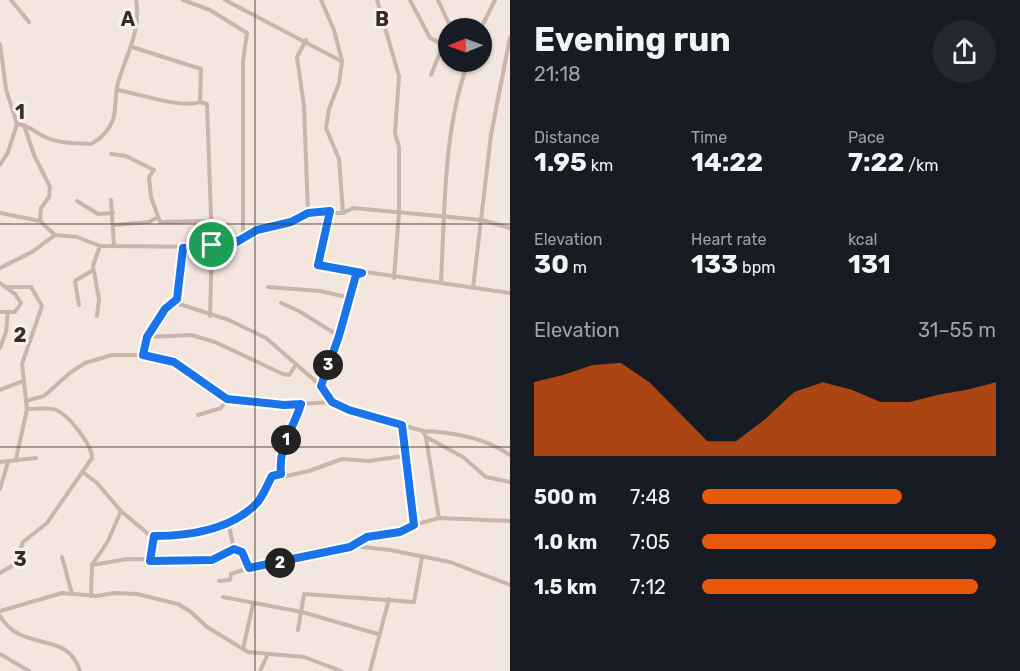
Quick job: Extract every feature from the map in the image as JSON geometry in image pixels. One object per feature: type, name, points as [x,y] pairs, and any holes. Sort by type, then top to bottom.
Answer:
[{"type":"street","points":[[11,0],[29,22]]},
{"type":"street","points":[[16,124],[31,126],[45,137],[61,142],[91,144],[105,133],[113,121],[117,87],[132,47],[138,9],[136,0]]},
{"type":"street","points":[[183,0],[210,10],[247,33],[243,62],[243,240]]},
{"type":"street","points":[[225,0],[306,40],[342,61]]},
{"type":"street","points":[[321,0],[342,61],[339,83],[328,109],[326,128],[339,159],[343,213]]},
{"type":"street","points":[[377,0],[399,76],[395,133],[399,147],[399,213],[394,278]]},
{"type":"street","points":[[410,0],[430,38],[438,42]]},
{"type":"street","points":[[438,0],[446,18]]},
{"type":"street","points":[[486,18],[495,0]]},
{"type":"street","points":[[474,288],[491,135],[510,37]]},
{"type":"street","points":[[306,40],[297,57],[304,106],[308,213]]},
{"type":"street","points":[[0,44],[6,89],[16,124],[8,153],[0,165]]},
{"type":"street","points":[[132,47],[201,69],[200,102]]},
{"type":"street","points":[[431,75],[438,59]]},
{"type":"street","points":[[441,282],[454,107],[465,72]]},
{"type":"street","points":[[117,87],[118,90],[192,105],[200,102],[207,104],[212,245],[210,316]]},
{"type":"street","points":[[24,125],[34,155],[50,187],[49,197],[41,208],[40,221]]},
{"type":"street","points":[[111,154],[126,156],[154,170],[149,177],[150,186],[160,222],[210,221]]},
{"type":"street","points":[[111,200],[114,246]]},
{"type":"street","points":[[77,201],[98,214],[113,213]]},
{"type":"street","points":[[0,213],[40,221],[55,235],[77,237],[100,246],[183,248],[212,245],[228,247],[257,230],[291,222],[308,213],[330,211],[343,213],[353,208],[482,220],[510,228]]},
{"type":"street","points":[[330,211],[318,265],[394,278],[441,282],[510,293]]},
{"type":"street","points":[[114,225],[149,222],[158,217]]},
{"type":"street","points":[[0,268],[32,252],[55,235]]},
{"type":"street","points":[[97,316],[99,299],[93,270],[100,246]]},
{"type":"street","points":[[143,355],[145,341],[177,299],[183,248]]},
{"type":"street","points":[[79,305],[75,281],[93,270]]},
{"type":"street","points":[[321,386],[351,298],[356,275],[362,273]]},
{"type":"street","points":[[0,283],[8,288],[21,303],[18,310],[0,312]]},
{"type":"street","points":[[8,288],[31,286],[42,306],[22,364],[27,409],[16,459]]},
{"type":"street","points":[[268,287],[320,291],[351,298]]},
{"type":"street","points":[[173,302],[210,316],[229,320],[266,338],[279,347],[295,366],[321,386],[332,402],[349,410],[423,431],[457,434],[480,440],[510,455]]},
{"type":"street","points":[[281,303],[299,311],[339,336]]},
{"type":"street","points":[[0,348],[6,332],[8,312]]},
{"type":"street","points":[[145,341],[191,335],[216,342],[283,374],[289,375],[295,366]]},
{"type":"street","points":[[26,401],[44,396],[70,372],[85,363],[112,355],[143,355],[174,362],[227,399],[284,405],[332,402]]},
{"type":"street","points":[[0,390],[23,381]]},
{"type":"street","points":[[198,415],[221,408],[227,399]]},
{"type":"street","points":[[281,474],[279,457],[282,444],[294,424],[301,404]]},
{"type":"street","points":[[0,573],[15,564],[23,542],[47,524],[84,473],[92,454],[69,421],[54,409],[27,409]]},
{"type":"street","points":[[402,425],[414,525]]},
{"type":"street","points":[[423,431],[426,437],[439,518]]},
{"type":"street","points":[[426,437],[455,450],[486,477],[510,482]]},
{"type":"street","points":[[84,473],[97,483],[121,511],[153,538],[203,532],[228,522],[258,503],[272,476],[281,474],[282,477],[309,471],[342,459],[368,460],[404,456]]},
{"type":"street","points":[[0,462],[36,458]]},
{"type":"street","points":[[0,489],[8,462]]},
{"type":"street","points":[[91,596],[92,565],[108,541],[121,511]]},
{"type":"street","points":[[219,581],[230,580],[231,574],[249,568],[293,561],[356,544],[367,537],[400,532],[414,525],[439,518],[510,521]]},
{"type":"street","points":[[228,522],[234,549]]},
{"type":"street","points":[[150,561],[153,538]]},
{"type":"street","points":[[356,544],[362,547],[450,562],[510,585]]},
{"type":"street","points":[[92,565],[127,559],[212,560],[234,549],[242,552],[249,568]]},
{"type":"street","points":[[62,556],[72,594]]},
{"type":"street","points":[[298,630],[304,594],[389,599],[414,603],[422,557]]},
{"type":"street","points":[[0,611],[62,593],[91,596],[136,594],[178,604],[243,649],[318,660],[341,671]]},
{"type":"street","points":[[223,597],[302,612],[378,634]]},
{"type":"street","points":[[370,671],[389,599]]},
{"type":"street","points":[[243,649],[253,604]]},
{"type":"street","points":[[0,616],[31,641],[57,645],[69,651],[80,671]]},
{"type":"street","points":[[0,654],[29,671]]},
{"type":"street","points":[[260,671],[268,654]]},
{"type":"route","points":[[330,211],[318,265],[362,273],[356,275],[352,286],[351,298],[321,386],[332,402],[349,410],[402,425],[414,525],[400,532],[367,537],[350,547],[293,561],[249,568],[242,552],[234,549],[212,560],[150,561],[154,536],[203,532],[228,522],[258,503],[272,476],[281,474],[279,457],[282,444],[294,424],[301,404],[284,405],[227,399],[174,362],[143,355],[147,337],[165,309],[177,299],[183,248],[212,245],[228,247],[257,230],[291,222],[308,213],[330,211]]}]
